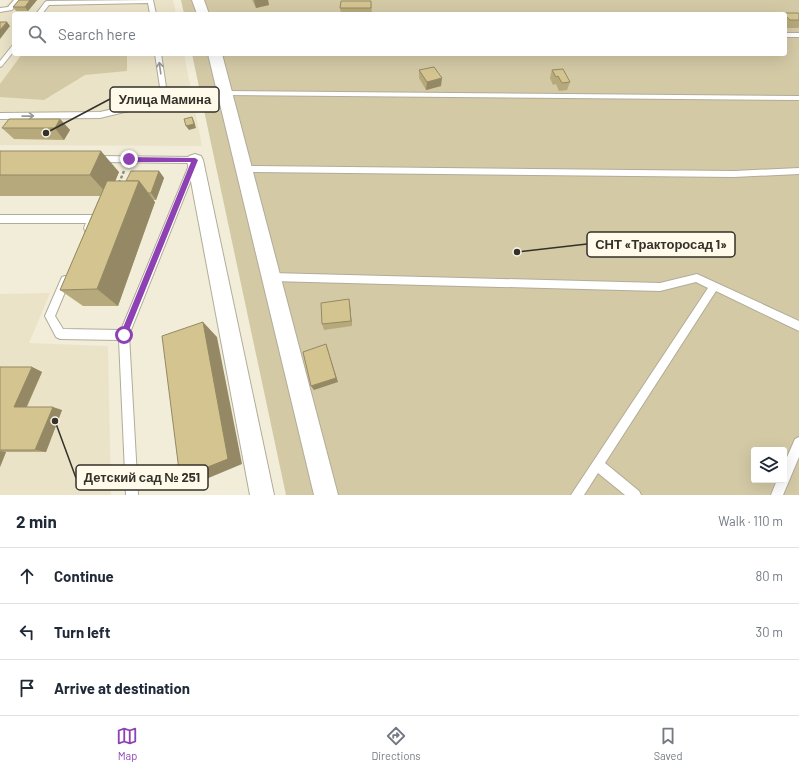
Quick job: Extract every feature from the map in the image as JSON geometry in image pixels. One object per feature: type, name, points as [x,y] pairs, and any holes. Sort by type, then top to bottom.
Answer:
[{"type":"street","points":[[198,0],[202,12]]},
{"type":"street","points":[[216,56],[326,495]]},
{"type":"street","points":[[195,160],[262,495]]},
{"type":"lane","points":[[0,10],[10,9],[17,0]]},
{"type":"lane","points":[[40,12],[47,3],[151,0],[153,12]]},
{"type":"lane","points":[[787,35],[799,35]]},
{"type":"lane","points":[[0,65],[12,50]]},
{"type":"lane","points":[[0,116],[100,115],[154,102],[163,87],[158,56]]},
{"type":"lane","points":[[225,93],[799,98]]},
{"type":"lane","points":[[91,159],[195,160],[124,335],[132,495]]},
{"type":"lane","points":[[244,169],[734,174],[799,171]]},
{"type":"lane","points":[[0,219],[92,219],[83,240]]},
{"type":"lane","points":[[71,268],[50,316],[60,334],[124,335]]},
{"type":"lane","points":[[271,277],[660,287],[697,278],[799,326]]},
{"type":"lane","points":[[577,495],[714,286]]},
{"type":"lane","points":[[787,472],[799,443]]},
{"type":"lane","points":[[598,465],[635,495]]},
{"type":"lane","points":[[777,495],[782,483]]},
{"type":"path","points":[[118,186],[129,159]]},
{"type":"shaded area","points":[[11,0],[173,0],[176,12],[12,12],[12,56],[184,56],[202,146],[0,145],[0,12]]},
{"type":"shaded area","points":[[181,0],[799,0],[799,495],[286,495],[192,56],[787,56],[787,12],[184,12]]},
{"type":"shaded area","points":[[21,56],[127,56],[127,71],[85,75],[44,100],[0,97],[0,84]]},
{"type":"shaded area","points":[[50,293],[29,343],[108,346],[111,495],[0,495],[0,294]]},
{"type":"building","points":[[19,0],[30,0],[25,7],[13,7]]},
{"type":"building","points":[[341,1],[371,1],[371,8],[340,8]]},
{"type":"building","points":[[787,13],[799,14],[799,20],[790,20],[787,17]]},
{"type":"building","points":[[0,22],[7,22],[0,30]]},
{"type":"building","points":[[434,67],[442,78],[427,82],[419,70]]},
{"type":"building","points":[[563,69],[570,82],[562,83],[552,70]]},
{"type":"building","points":[[192,117],[194,124],[186,126],[184,119]]},
{"type":"building","points":[[9,119],[60,119],[55,128],[2,128]]},
{"type":"building","points":[[0,151],[101,151],[90,175],[0,175]]},
{"type":"building","points":[[131,171],[159,171],[151,193],[148,193],[139,181],[126,181]]},
{"type":"building","points":[[107,181],[139,181],[97,289],[60,290]]},
{"type":"building","points":[[349,299],[351,321],[322,324],[321,303]]},
{"type":"building","points":[[203,322],[228,459],[180,478],[162,336]]},
{"type":"building","points":[[326,344],[336,378],[311,386],[303,352]]},
{"type":"building","points":[[0,367],[32,367],[14,407],[53,407],[35,450],[0,450]]},
{"type":"place","name":"Улица Мамина","points":[[46,133]]},
{"type":"place","name":"СНТ «Тракторосад 1»","points":[[517,252]]},
{"type":"place","name":"Детский сад № 251","points":[[55,421]]},
{"type":"route","points":[[124,335],[195,160],[129,159]]}]
